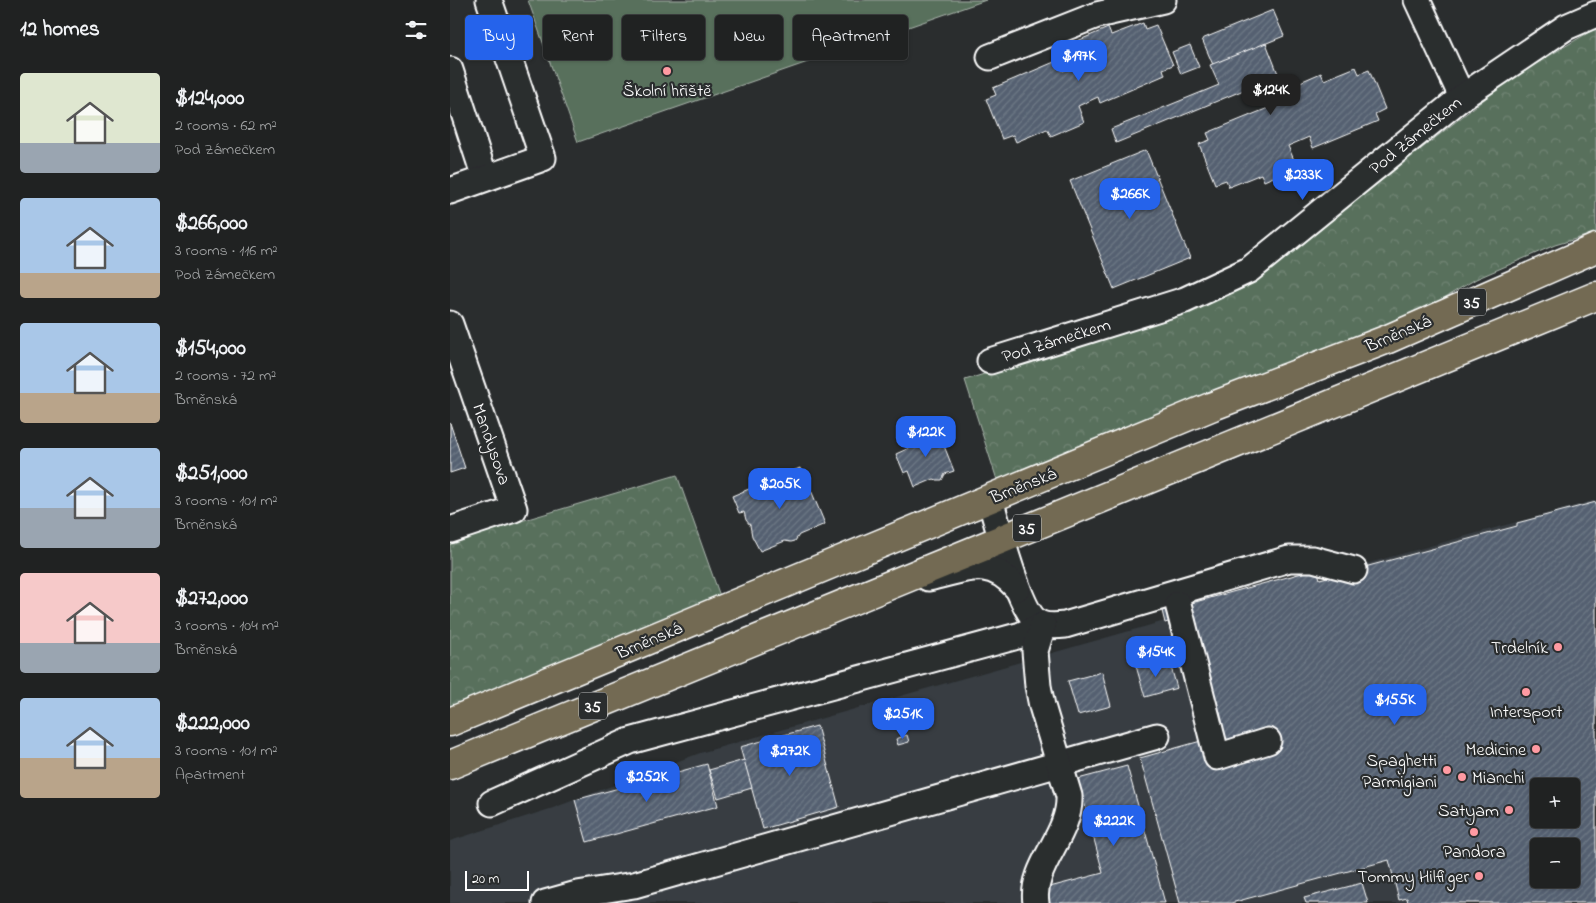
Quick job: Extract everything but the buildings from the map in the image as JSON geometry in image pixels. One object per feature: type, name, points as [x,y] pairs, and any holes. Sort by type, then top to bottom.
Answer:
[{"type":"main road","name":"Brněnská","points":[[450,722],[1213,406],[1388,339],[1596,248]]},
{"type":"main road","name":"35","points":[[450,765],[1596,296]]},
{"type":"street","points":[[450,191],[543,158],[489,0]]},
{"type":"street","points":[[990,57],[1097,15],[1163,0]]},
{"type":"street","points":[[1417,0],[1462,97]]},
{"type":"street","name":"Pod Zámečkem","points":[[990,361],[1185,300],[1250,270],[1462,97],[1566,27],[1596,14]]},
{"type":"street","points":[[450,70],[486,178]]},
{"type":"street","name":"Mandysova","points":[[450,324],[514,509],[450,530]]},
{"type":"street","points":[[990,499],[1018,588],[1030,614],[1038,623],[1043,625]]},
{"type":"street","points":[[492,803],[630,741],[1021,635],[1043,625],[1065,625],[1288,559],[1313,559],[1354,570]]},
{"type":"street","points":[[879,590],[982,567],[999,571],[1008,577],[1018,588]]},
{"type":"street","points":[[1178,604],[1217,757],[1268,741]]},
{"type":"street","points":[[1036,903],[1036,885],[1068,813],[1068,796],[1040,696],[1035,664],[1035,651],[1043,625]]},
{"type":"street","points":[[545,903],[577,894],[637,894],[1059,764],[1157,736]]},
{"type":"shaded area","points":[[1596,500],[1596,903],[450,903],[450,841],[553,808],[700,753]]},
{"type":"green space","points":[[528,0],[986,0],[908,27],[908,15],[793,15],[793,60],[814,60],[578,142],[549,60],[612,60],[612,15],[543,15],[543,43]]},
{"type":"green space","points":[[1596,28],[1596,233],[1555,245],[1476,279],[1432,305],[1389,324],[998,483],[965,380],[1177,314],[1267,267],[1336,216],[1510,79]]},
{"type":"green space","points":[[677,475],[721,599],[450,711],[450,542]]},
{"type":"place","name":"Školní hřiště","points":[[667,71]]},
{"type":"place","name":"Trdelník","points":[[1558,647]]},
{"type":"place","name":"Intersport","points":[[1526,692]]},
{"type":"place","name":"Medicine","points":[[1536,749]]},
{"type":"place","name":"Spaghetti Parmigiani","points":[[1447,770]]},
{"type":"place","name":"Mianchi","points":[[1462,777]]},
{"type":"place","name":"Satyam","points":[[1509,810]]},
{"type":"place","name":"Pandora","points":[[1474,832]]},
{"type":"place","name":"Tommy Hilfiger","points":[[1479,876]]}]
